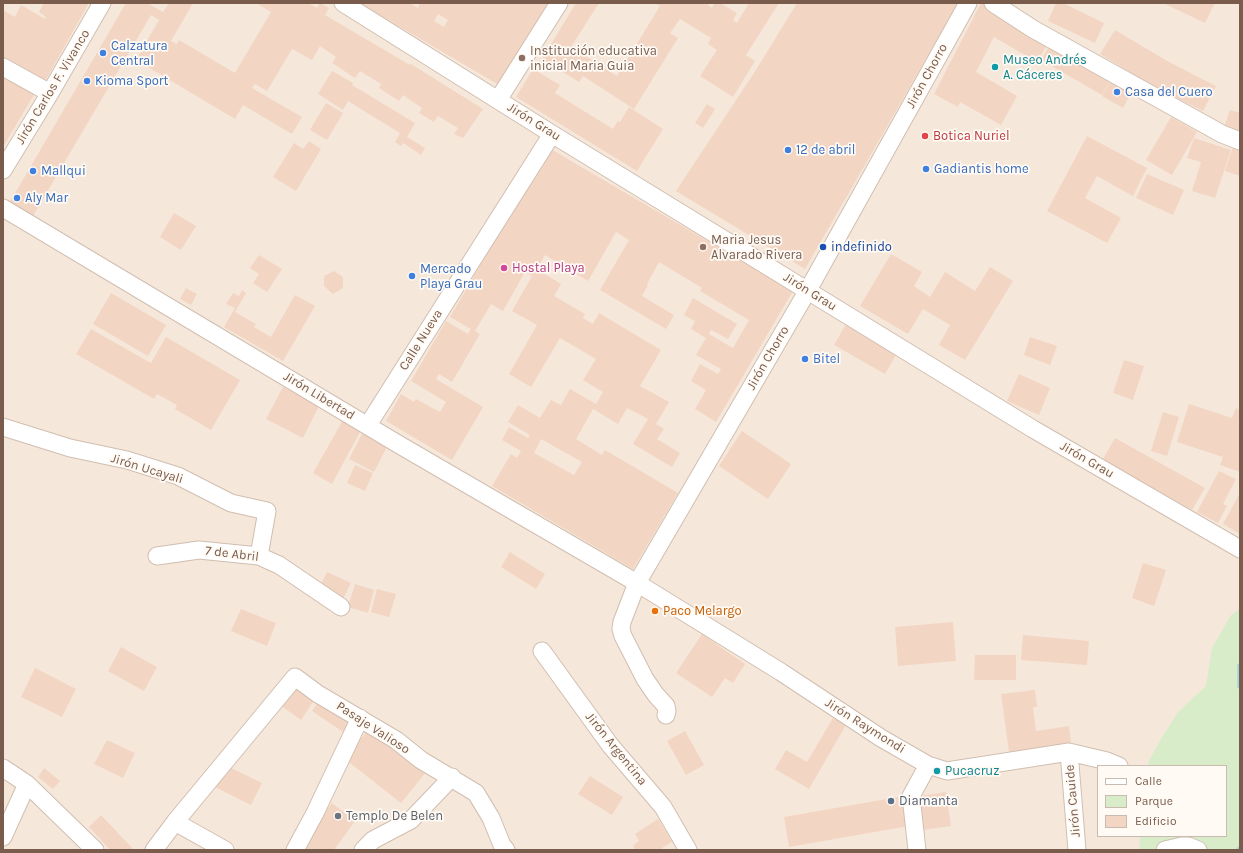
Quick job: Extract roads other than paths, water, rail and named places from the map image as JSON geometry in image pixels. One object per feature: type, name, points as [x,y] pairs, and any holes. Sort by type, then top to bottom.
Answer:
[{"type":"street","name":"Jirón Carlos F. Vivanco","points":[[3,170],[102,3]]},
{"type":"street","name":"Jirón Grau","points":[[343,3],[552,134],[1033,429],[1240,549]]},
{"type":"street","points":[[498,100],[559,3]]},
{"type":"street","name":"Jirón Chorro","points":[[666,714],[666,706],[656,695],[645,678],[623,636],[621,629],[622,622],[637,583],[808,290],[968,3]]},
{"type":"street","points":[[993,3],[1040,32],[1222,134],[1240,141]]},
{"type":"street","points":[[3,67],[50,93]]},
{"type":"street","name":"Calle Nueva","points":[[368,425],[552,134]]},
{"type":"street","name":"Jirón Libertad","points":[[3,208],[637,583]]},
{"type":"street","name":"Jirón Ucayali","points":[[3,427],[70,448],[127,460],[178,476],[231,503],[267,511],[259,556]]},
{"type":"street","name":"7 de Abril","points":[[157,556],[199,550],[259,556],[279,565],[341,606]]},
{"type":"street","name":"Jirón Raymondi","points":[[637,583],[781,672],[881,738],[928,765],[947,771],[1069,752],[1107,761],[1117,765]]},
{"type":"street","name":"Jirón Argentina","points":[[542,651],[610,745],[663,806],[688,850]]},
{"type":"street","name":"Pasaje Valioso","points":[[175,822],[295,677],[318,694],[396,740],[421,760],[476,793],[491,818],[502,845],[506,850]]},
{"type":"street","points":[[295,850],[315,813],[360,718]]},
{"type":"street","name":"Jirón Cauide","points":[[1069,752],[1077,850]]},
{"type":"street","points":[[917,850],[911,796],[928,765]]},
{"type":"street","points":[[3,768],[28,784],[95,850]]},
{"type":"street","points":[[363,850],[373,840],[411,820],[452,778]]},
{"type":"street","points":[[3,837],[28,784]]},
{"type":"street","points":[[154,850],[175,822],[225,850]]},
{"type":"waterway","points":[[1240,666],[1240,686]]},
{"type":"place","name":"Calzatura Central","points":[[103,53]]},
{"type":"place","name":"Institución educativa inicial Maria Guia","points":[[522,58]]},
{"type":"place","name":"Museo Andrés A. Cáceres","points":[[995,67]]},
{"type":"place","name":"Kioma Sport","points":[[87,81]]},
{"type":"place","name":"Casa del Cuero","points":[[1117,92]]},
{"type":"place","name":"Botica Nuriel","points":[[925,136]]},
{"type":"place","name":"12 de abril","points":[[788,150]]},
{"type":"place","name":"Gadiantis home","points":[[926,169]]},
{"type":"place","name":"Mallqui","points":[[33,171]]},
{"type":"place","name":"Aly Mar","points":[[17,198]]},
{"type":"place","name":"Maria Jesus Alvarado Rivera","points":[[703,247]]},
{"type":"place","name":"indefinido","points":[[823,247]]},
{"type":"place","name":"Hostal Playa","points":[[504,268]]},
{"type":"place","name":"Mercado Playa Grau","points":[[412,276]]},
{"type":"place","name":"Bitel","points":[[805,359]]},
{"type":"place","name":"Paco Melargo","points":[[655,611]]},
{"type":"place","name":"Pucacruz","points":[[937,771]]},
{"type":"place","name":"Diamanta","points":[[891,801]]},
{"type":"place","name":"Templo De Belen","points":[[338,816]]}]
